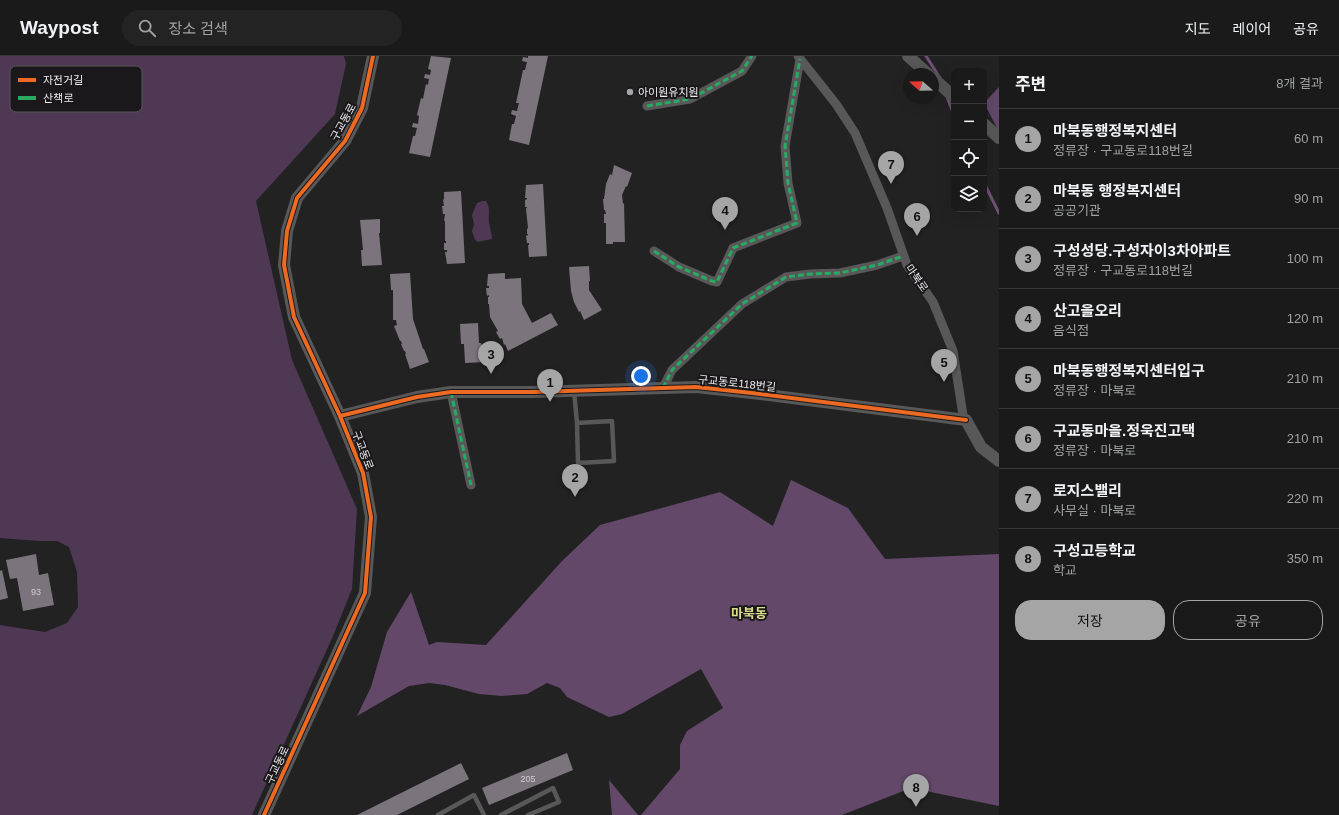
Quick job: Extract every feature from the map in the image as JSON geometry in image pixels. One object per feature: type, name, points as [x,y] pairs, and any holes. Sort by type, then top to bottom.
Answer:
[{"type":"street","name":"구교동로","points":[[264,815],[365,593],[371,517],[363,473],[340,416],[294,317],[284,265],[287,231],[297,198],[345,141],[362,108],[373,56]]},
{"type":"street","points":[[647,106],[690,99],[742,71],[752,56]]},
{"type":"street","points":[[908,56],[921,68]]},
{"type":"street","points":[[654,251],[679,267],[717,282],[733,248],[798,223],[788,183],[784,146],[799,57]]},
{"type":"street","name":"마북로","points":[[799,57],[836,104],[855,133],[887,208],[907,265],[933,302],[953,351],[963,415],[981,447],[999,461]]},
{"type":"street","points":[[939,83],[951,94]]},
{"type":"street","points":[[987,127],[999,138]]},
{"type":"street","points":[[663,388],[672,370],[742,304],[786,278],[810,274],[840,273],[877,265],[903,256]]},
{"type":"street","name":"구교동로118번길","points":[[340,416],[417,397],[451,392],[574,391],[696,387],[966,420]]},
{"type":"street","points":[[451,392],[471,485]]},
{"type":"lane","points":[[574,391],[577,423],[578,463],[614,461],[612,421],[577,423]]},
{"type":"lane","points":[[501,815],[553,788],[559,802],[528,815]]},
{"type":"lane","points":[[438,815],[474,795],[484,815]]},
{"type":"shaded area","points":[[0,56],[344,56],[346,64],[335,114],[256,201],[292,360],[357,509],[352,589],[333,636],[252,815],[0,815],[0,625],[45,632],[67,623],[78,607],[77,572],[69,547],[57,541],[0,538]]},
{"type":"shaded area","points":[[999,87],[999,132],[987,109],[987,100]]},
{"type":"shaded area","points":[[486,201],[488,207],[492,239],[478,242],[475,240],[472,231],[474,224],[472,215],[477,203]]},
{"type":"shaded area","points":[[791,480],[848,508],[885,559],[999,554],[999,806],[911,788],[842,815],[641,815],[680,769],[680,745],[687,731],[723,708],[701,669],[622,714],[609,717],[567,697],[560,688],[547,683],[527,694],[502,696],[479,694],[445,685],[429,683],[409,686],[357,716],[371,687],[387,632],[411,592],[429,645],[437,642],[486,645],[562,561],[600,525],[720,492],[773,526]]},
{"type":"shaded area","points":[[609,780],[638,815],[612,815]]},
{"type":"building","points":[[431,56],[451,58],[430,157],[409,153],[413,136],[415,136],[417,128],[412,127],[413,123],[418,124],[419,116],[417,115],[421,98],[423,99],[426,84],[428,85],[429,79],[424,78],[425,74],[430,75],[431,70],[428,69]]},
{"type":"building","points":[[528,56],[548,56],[529,145],[509,140],[512,124],[514,124],[516,116],[511,114],[512,110],[517,111],[519,103],[516,103],[523,70],[525,70],[527,62],[522,61],[523,57],[528,58]]},
{"type":"building","points":[[614,165],[632,173],[627,187],[626,186],[622,195],[623,204],[624,203],[625,242],[613,242],[613,244],[606,244],[606,223],[604,223],[604,214],[606,214],[603,199],[606,184],[610,174],[612,175]]},
{"type":"building","points":[[543,184],[547,256],[529,257],[529,243],[527,243],[526,236],[528,235],[528,228],[527,207],[525,207],[525,200],[527,199],[525,198],[526,185]]},
{"type":"building","points":[[461,191],[465,263],[447,264],[445,252],[447,252],[447,250],[444,250],[444,243],[446,243],[444,221],[445,214],[443,214],[442,206],[444,206],[444,192]]},
{"type":"building","points":[[380,219],[379,233],[382,265],[362,266],[361,250],[363,250],[360,220]]},
{"type":"building","points":[[589,266],[589,290],[602,310],[584,320],[574,302],[571,291],[569,267]]},
{"type":"building","points":[[410,273],[413,319],[429,362],[410,369],[405,351],[394,326],[397,325],[396,320],[393,320],[393,290],[391,290],[390,274]]},
{"type":"building","points":[[505,273],[505,279],[521,278],[522,304],[532,323],[551,313],[558,325],[508,351],[502,338],[500,339],[496,332],[498,331],[490,317],[488,304],[489,295],[487,296],[486,288],[489,288],[489,286],[487,286],[488,274]]},
{"type":"building","points":[[478,323],[479,343],[481,343],[482,346],[485,346],[486,362],[465,363],[464,344],[461,344],[460,324]]},
{"type":"building","points":[[36,554],[39,575],[48,573],[54,605],[23,611],[17,578],[10,579],[6,560]]},
{"type":"building","points":[[2,570],[8,598],[0,600],[0,571]]},
{"type":"building","points":[[567,753],[573,770],[489,805],[482,788]]},
{"type":"building","points":[[461,763],[469,779],[397,815],[357,815]]},
{"type":"waterway","points":[[926,56],[940,78]]},
{"type":"waterway","points":[[947,97],[951,107]]},
{"type":"waterway","points":[[987,189],[999,213]]},
{"type":"marked path","points":[[647,106],[690,99],[742,71],[752,56]]},
{"type":"marked path","points":[[654,251],[679,267],[717,282],[733,248],[797,223],[788,183],[785,146],[800,59]]},
{"type":"marked path","points":[[663,388],[672,370],[742,304],[786,277],[810,274],[840,273],[877,265],[903,256]]},
{"type":"marked path","points":[[451,392],[471,485]]},
{"type":"cycle path","points":[[264,815],[365,593],[371,517],[363,473],[340,416],[294,317],[284,265],[287,231],[297,198],[345,141],[362,108],[373,56]]},
{"type":"cycle path","points":[[340,416],[417,397],[451,392],[533,392],[696,387],[966,420]]},
{"type":"place","name":"아이원유치원","points":[[630,92]]},
{"type":"place","name":"로지스밸리","points":[[891,184]]},
{"type":"place","name":"산고을오리","points":[[725,230]]},
{"type":"place","name":"구교동마을.정욱진고택","points":[[917,236]]},
{"type":"place","name":"구성성당.구성자이3차아파트","points":[[491,374]]},
{"type":"place","name":"마북동행정복지센터입구","points":[[944,382]]},
{"type":"place","name":"마북동행정복지센터","points":[[550,402]]},
{"type":"place","name":"마북동 행정복지센터","points":[[575,497]]},
{"type":"place","name":"구성고등학교","points":[[916,807]]},
{"type":"district","name":"마북동","points":[[749,613]]}]
